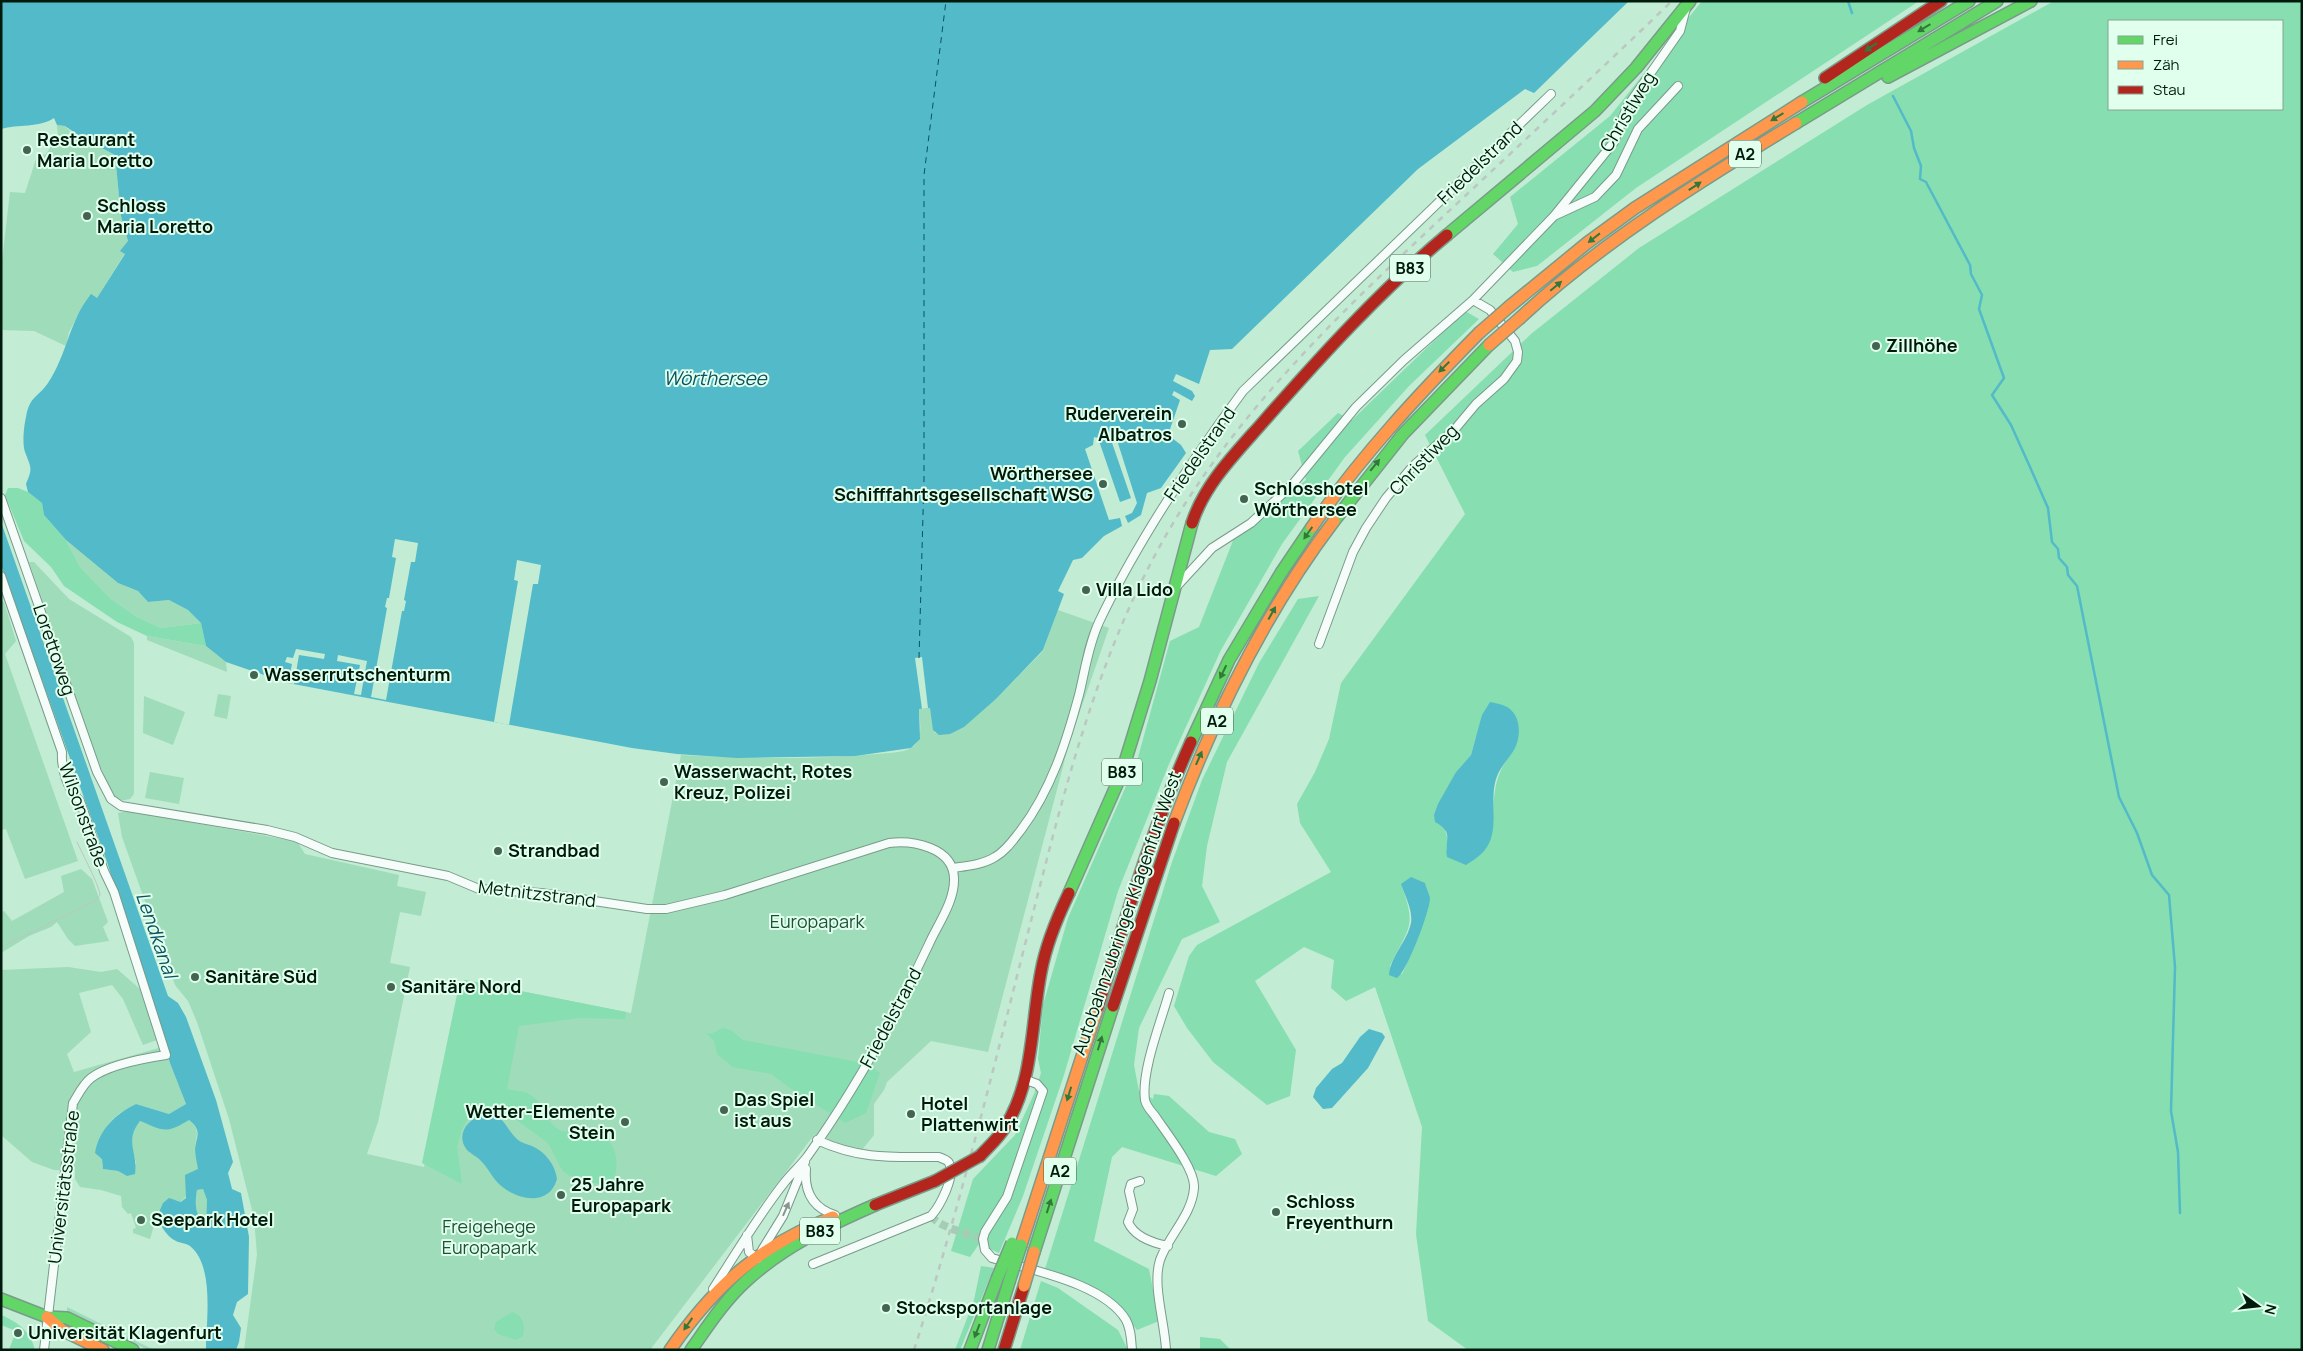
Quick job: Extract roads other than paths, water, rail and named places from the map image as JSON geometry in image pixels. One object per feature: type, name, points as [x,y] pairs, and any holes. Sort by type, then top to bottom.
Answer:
[{"type":"main road","points":[[1794,106],[1818,83],[1941,1]]},
{"type":"main road","points":[[1838,97],[1875,84],[2031,1]]},
{"type":"main road","name":"B83","points":[[691,1350],[725,1302],[772,1260],[813,1235],[872,1207],[956,1172],[980,1156],[1005,1128],[1020,1097],[1034,1008],[1047,947],[1056,921],[1121,775],[1148,690],[1194,518],[1208,490],[1224,467],[1296,382],[1435,245],[1595,111],[1636,68],[1689,2]]},
{"type":"main road","name":"Autobahnzubringer Klagenfurt West","points":[[988,1350],[1009,1282],[1016,1244],[1032,1211],[1149,848],[1174,780],[1229,660],[1281,573],[1340,488],[1410,403],[1479,333],[1548,274],[1634,209],[1694,168],[1967,2]]},
{"type":"main road","name":"Autobahnzubringer Klagenfurt West","points":[[1004,1350],[1137,926],[1188,782],[1247,657],[1280,600],[1352,495],[1384,455],[1435,398],[1520,318],[1584,264],[1654,213],[1740,156],[1996,2]]},
{"type":"main road","name":"B83","points":[[670,1350],[706,1300],[731,1275],[757,1256],[812,1224],[872,1207]]},
{"type":"main road","points":[[970,1350],[997,1279],[1016,1244]]},
{"type":"main road","points":[[1,1299],[47,1317],[67,1318],[134,1350]]},
{"type":"main road","points":[[47,1317],[62,1330],[103,1350]]},
{"type":"street","name":"Christlweg","points":[[1174,589],[1212,548],[1251,523],[1292,485],[1356,407],[1404,360],[1473,300],[1554,216],[1614,142],[1627,107],[1680,31],[1689,2]]},
{"type":"street","points":[[1554,216],[1595,197],[1616,175],[1638,129],[1678,86]]},
{"type":"street","name":"Friedelstrand","points":[[706,1300],[747,1235],[785,1182],[806,1158],[868,1064],[915,976],[952,896],[954,876],[952,868],[984,862],[996,857],[1006,849],[1032,815],[1058,764],[1098,624],[1129,563],[1167,500],[1204,445],[1243,391],[1551,94]]},
{"type":"street","name":"Christlweg","points":[[1319,644],[1353,552],[1386,498],[1413,466],[1455,429],[1476,404],[1504,379],[1517,361],[1518,352],[1515,341],[1490,310],[1473,300]]},
{"type":"street","name":"Lorettoweg","points":[[1,498],[97,772],[112,800]]},
{"type":"street","name":"Wilsonstraße","points":[[1,576],[62,752],[61,763],[74,796],[80,801],[104,871],[114,892],[166,1055]]},
{"type":"street","name":"Metnitzstrand","points":[[112,800],[121,806],[267,830],[295,837],[332,853],[448,876],[480,889],[541,893],[647,909],[666,909],[725,895],[889,843],[914,842],[933,849],[948,861],[952,868]]},
{"type":"street","points":[[1166,1350],[1157,1276],[1160,1259],[1191,1203],[1195,1187],[1193,1178],[1176,1145],[1146,1103],[1144,1088],[1152,1049],[1169,994]]},
{"type":"street","name":"Universitätsstraße","points":[[44,1350],[60,1200],[73,1103],[90,1078],[114,1068],[166,1055]]},
{"type":"street","points":[[1024,1079],[1037,1084],[1043,1091],[1007,1197],[985,1232],[983,1239],[985,1250],[992,1258],[1076,1284],[1095,1293],[1110,1304],[1125,1319],[1131,1331],[1132,1350]]},
{"type":"street","points":[[813,1264],[931,1216],[941,1204],[947,1191],[951,1165],[948,1161],[939,1157],[867,1157],[840,1151],[817,1140]]},
{"type":"street","points":[[806,1158],[805,1177],[808,1192],[814,1203],[821,1209],[837,1216]]},
{"type":"street","name":"Friedelstrand","points":[[725,1302],[783,1216],[806,1158]]},
{"type":"street","points":[[1140,1181],[1131,1184],[1129,1191],[1133,1209],[1128,1222],[1131,1230],[1156,1243],[1168,1246]]},
{"type":"street","points":[[747,1235],[749,1252],[772,1260]]},
{"type":"water","name":"Wörthersee","points":[[1,1],[1629,1],[1534,93],[1525,89],[1418,169],[1232,349],[1210,350],[1199,384],[1176,374],[1173,381],[1192,391],[1195,396],[1192,401],[1174,391],[1172,395],[1180,400],[1168,435],[1181,445],[1186,453],[1161,488],[1147,493],[1141,515],[1128,523],[1125,516],[1132,513],[1137,503],[1116,437],[1110,431],[1109,434],[1131,498],[1120,502],[1098,438],[1094,437],[1093,445],[1085,449],[1109,520],[1120,518],[1122,526],[1104,536],[1082,558],[1073,560],[1058,591],[1064,594],[1043,650],[997,698],[964,727],[950,734],[939,735],[933,730],[930,708],[919,709],[920,739],[911,748],[855,756],[737,758],[677,754],[632,748],[288,683],[226,662],[206,646],[201,623],[188,610],[169,600],[148,602],[138,591],[118,583],[66,540],[44,515],[42,503],[28,492],[26,484],[30,474],[30,465],[23,439],[26,417],[32,401],[48,383],[60,361],[84,304],[91,294],[97,298],[125,254],[120,251],[128,241],[121,216],[115,155],[98,146],[90,135],[81,137],[65,126],[57,125],[54,118],[35,125],[1,129]]},
{"type":"water","points":[[1,522],[168,996],[178,1003],[186,1017],[216,1100],[233,1162],[228,1173],[232,1189],[241,1193],[249,1237],[248,1294],[237,1302],[233,1315],[241,1328],[236,1350],[206,1350],[208,1310],[203,1267],[198,1255],[190,1246],[176,1241],[169,1236],[157,1217],[163,1203],[169,1198],[181,1202],[186,1198],[185,1175],[198,1169],[195,1151],[198,1134],[196,1127],[189,1120],[165,1130],[140,1121],[135,1128],[132,1141],[135,1174],[127,1176],[118,1171],[103,1169],[102,1159],[95,1153],[104,1130],[128,1108],[136,1104],[169,1114],[186,1104],[170,1063],[107,862],[1,565]],"holes":[[[203,1189],[207,1200],[206,1224],[197,1213],[197,1190]]]},
{"type":"water","points":[[1490,702],[1510,709],[1517,719],[1519,732],[1514,750],[1500,769],[1496,778],[1493,827],[1489,844],[1480,855],[1466,865],[1447,857],[1447,833],[1435,822],[1434,815],[1456,772],[1471,755],[1482,715]]},
{"type":"water","points":[[1411,877],[1425,883],[1430,898],[1417,941],[1406,965],[1397,978],[1389,975],[1390,968],[1411,923],[1410,908],[1401,884]]},
{"type":"water","points":[[1369,1029],[1382,1033],[1385,1037],[1368,1068],[1332,1108],[1323,1109],[1313,1097],[1316,1088],[1332,1069],[1342,1063],[1360,1037]]},
{"type":"water","points":[[482,1115],[496,1116],[504,1122],[518,1140],[537,1149],[549,1159],[557,1179],[553,1188],[547,1194],[531,1198],[513,1194],[498,1183],[480,1160],[467,1150],[462,1139],[465,1128],[472,1120]]},
{"type":"waterway","points":[[1848,1],[1852,13]]},
{"type":"waterway","points":[[1893,96],[1911,131],[1914,148],[1921,166],[1920,179],[1926,182],[1970,265],[1971,274],[1982,295],[1979,309],[2004,378],[1992,395],[2011,425],[2030,467],[2048,508],[2052,542],[2058,549],[2059,558],[2067,567],[2068,575],[2077,586],[2119,797],[2137,833],[2152,875],[2169,895],[2175,967],[2171,1111],[2178,1152],[2180,1213]]},
{"type":"tunnel","points":[[931,1216],[947,1227],[983,1239]]},
{"type":"tram line","points":[[1,947],[95,901],[100,895],[77,842]]},
{"type":"railway","points":[[914,1350],[962,1188],[1073,763],[1106,663],[1126,614],[1149,566],[1202,478],[1231,439],[1294,364],[1397,260],[1672,1]]},
{"type":"place","name":"Restaurant Maria Loretto","points":[[27,150]]},
{"type":"place","name":"Schloss Maria Loretto","points":[[87,216]]},
{"type":"place","name":"Zillhöhe","points":[[1876,346]]},
{"type":"place","name":"Ruderverein Albatros","points":[[1182,424]]},
{"type":"place","name":"Wörthersee Schifffahrtsgesellschaft WSG","points":[[1103,484]]},
{"type":"place","name":"Schlosshotel Wörthersee","points":[[1244,499]]},
{"type":"place","name":"Villa Lido","points":[[1086,590]]},
{"type":"place","name":"Wasserrutschenturm","points":[[254,675]]},
{"type":"place","name":"Wasserwacht, Rotes Kreuz, Polizei","points":[[664,782]]},
{"type":"place","name":"Strandbad","points":[[498,851]]},
{"type":"place","name":"Sanitäre Süd","points":[[195,977]]},
{"type":"place","name":"Sanitäre Nord","points":[[391,987]]},
{"type":"place","name":"Das Spiel ist aus","points":[[724,1110]]},
{"type":"place","name":"Hotel Plattenwirt","points":[[911,1114]]},
{"type":"place","name":"Wetter-Elemente Stein","points":[[625,1122]]},
{"type":"place","name":"25 Jahre Europapark","points":[[561,1195]]},
{"type":"place","name":"Schloss Freyenthurn","points":[[1276,1212]]},
{"type":"place","name":"Seepark Hotel","points":[[141,1220]]},
{"type":"place","name":"Stocksportanlage","points":[[886,1308]]},
{"type":"place","name":"Universität Klagenfurt","points":[[18,1333]]},
{"type":"park label","name":"Europapark","points":[[817,922]]},
{"type":"park label","name":"Freigehege Europapark","points":[[489,1237]]},
{"type":"water label","name":"Lendkanal","points":[[157,935]]}]
